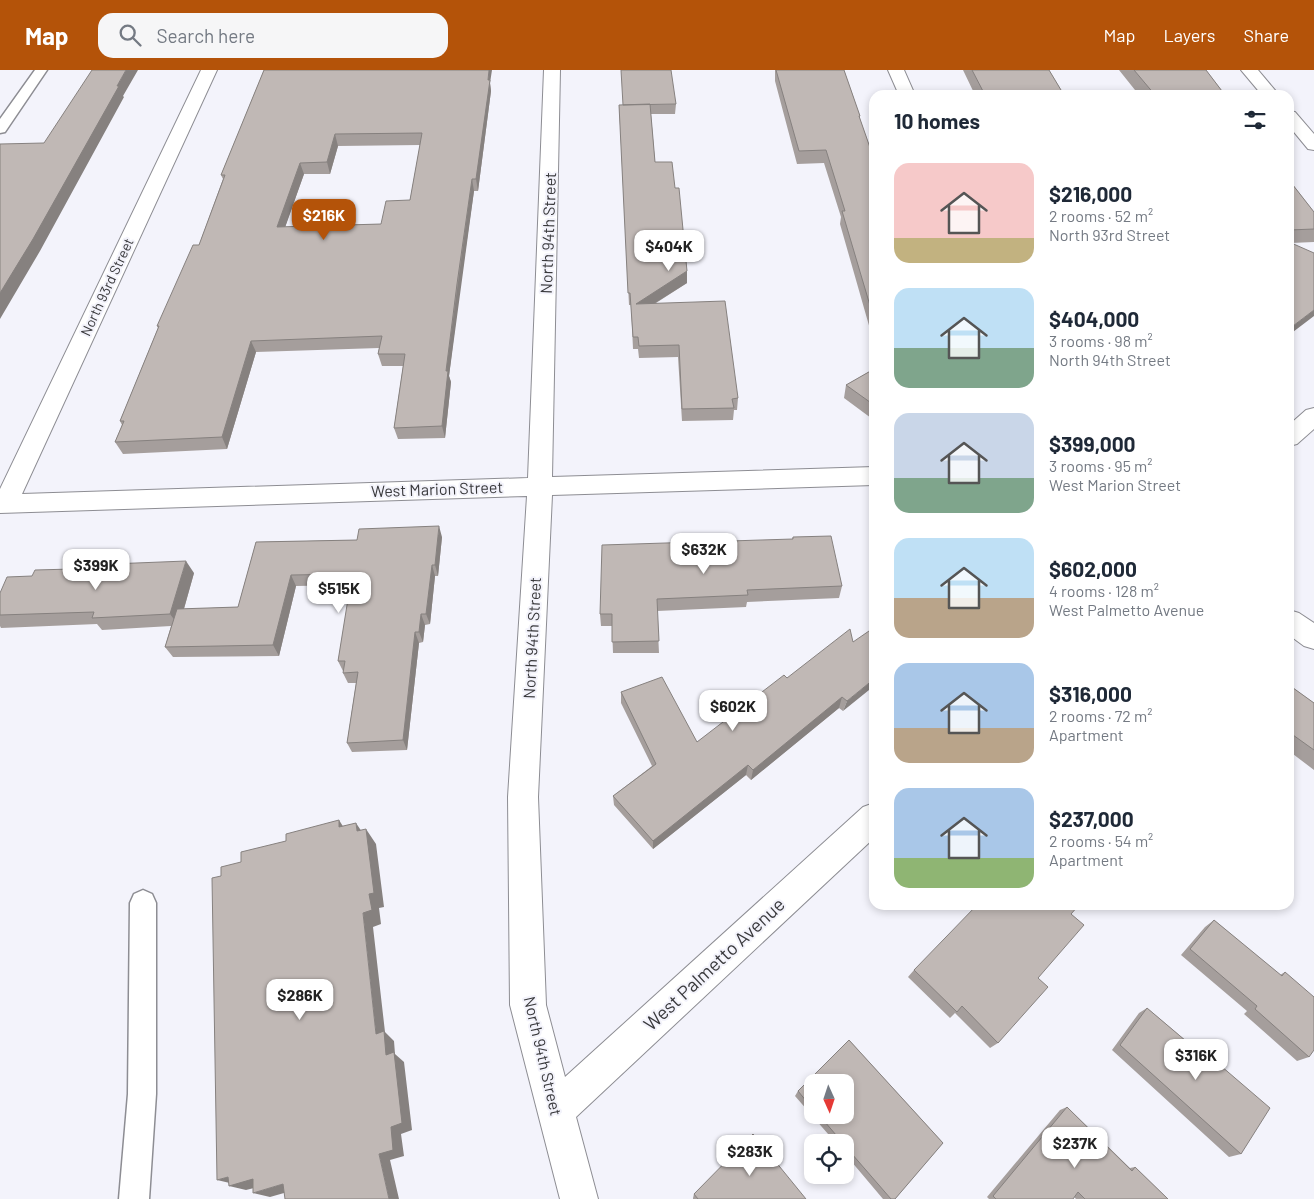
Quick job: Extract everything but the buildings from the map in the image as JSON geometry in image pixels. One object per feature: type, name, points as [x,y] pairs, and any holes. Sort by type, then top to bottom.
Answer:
[{"type":"street","name":"North 93rd Street","points":[[2,504],[209,70]]},
{"type":"street","name":"North 94th Street","points":[[552,70],[540,486],[523,798],[528,1005],[579,1199]]},
{"type":"street","points":[[896,70],[905,90]]},
{"type":"street","points":[[1249,70],[1267,90]]},
{"type":"street","points":[[1294,122],[1314,145]]},
{"type":"street","points":[[1294,434],[1314,416]]},
{"type":"street","name":"West Marion Street","points":[[2,504],[869,476]]},
{"type":"street","points":[[1294,624],[1314,638]]},
{"type":"street","name":"West Palmetto Avenue","points":[[555,1111],[869,822]]},
{"type":"lane","points":[[0,129],[41,70]]},
{"type":"lane","points":[[134,1199],[142,1094],[143,903]]}]
